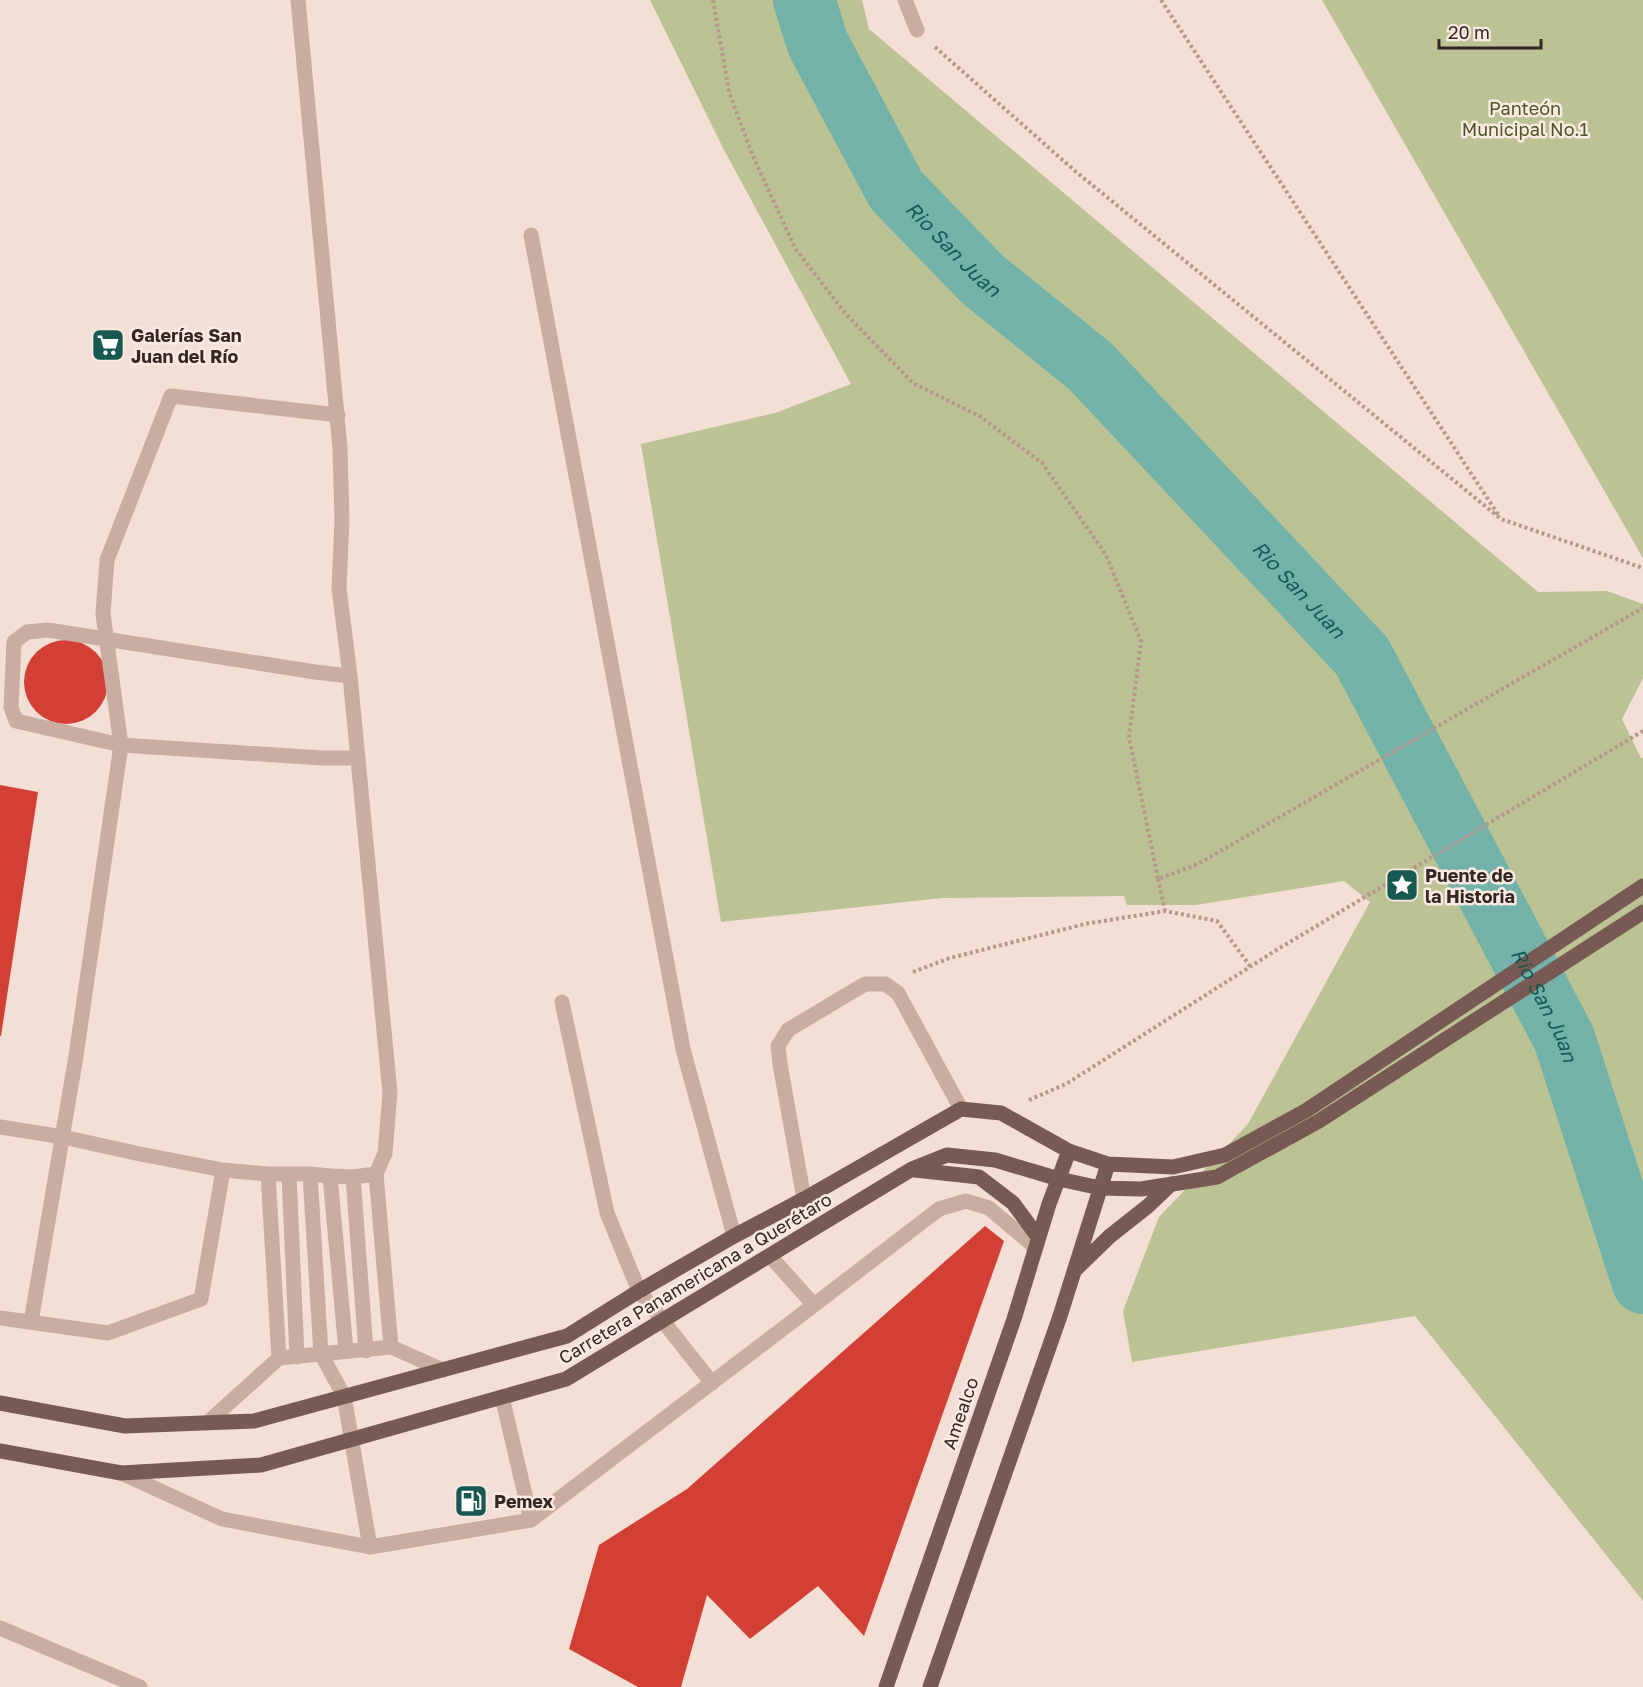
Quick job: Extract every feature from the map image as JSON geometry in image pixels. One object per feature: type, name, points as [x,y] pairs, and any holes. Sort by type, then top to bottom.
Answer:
[{"type":"main road","points":[[961,1109],[1001,1113],[1069,1151],[1108,1164],[1173,1167],[1225,1155],[1307,1110],[1643,886]]},
{"type":"main road","name":"Carretera Panamericana a Querétaro","points":[[0,1451],[121,1473],[261,1465],[566,1379],[912,1169],[947,1155],[995,1160],[1059,1179],[1100,1188],[1141,1189],[1217,1176],[1319,1121],[1643,912]]},
{"type":"main road","name":"Carretera Panamericana a Querétaro","points":[[0,1403],[125,1426],[255,1421],[567,1336],[734,1236],[804,1199],[961,1109]]},
{"type":"main road","name":"Amealco","points":[[886,1687],[1014,1319],[1037,1242],[1069,1151]]},
{"type":"main road","points":[[930,1687],[1060,1316],[1108,1164]]},
{"type":"main road","points":[[912,1169],[979,1177],[1013,1203],[1037,1242]]},
{"type":"main road","points":[[1074,1272],[1110,1236],[1148,1206],[1171,1184]]},
{"type":"street","points":[[298,0],[338,415],[342,519],[339,588],[350,676],[390,1093],[385,1153],[376,1174],[391,1347]]},
{"type":"street","points":[[905,0],[917,30]]},
{"type":"street","points":[[531,235],[683,1049],[734,1236]]},
{"type":"street","points":[[31,1322],[63,1137],[121,745],[103,614],[107,560],[171,396],[338,415]]},
{"type":"street","points":[[350,676],[48,630],[27,632],[14,642],[11,707],[16,721],[121,745],[322,758],[358,758]]},
{"type":"street","points":[[804,1199],[778,1046],[788,1030],[865,984],[885,984],[898,993],[961,1109]]},
{"type":"street","points":[[562,1002],[607,1213],[639,1292],[712,1383]]},
{"type":"street","points":[[0,1127],[63,1137],[140,1155],[223,1170],[353,1177],[376,1174]]},
{"type":"street","points":[[0,1318],[108,1333],[201,1299],[223,1170]]},
{"type":"street","points":[[268,1174],[279,1358]]},
{"type":"street","points":[[289,1174],[297,1357]]},
{"type":"street","points":[[310,1174],[321,1354],[344,1396],[370,1547]]},
{"type":"street","points":[[330,1176],[345,1352]]},
{"type":"street","points":[[353,1177],[366,1351]]},
{"type":"street","points":[[121,1473],[222,1519],[370,1547],[531,1520],[939,1209],[966,1201],[989,1208],[1037,1242]]},
{"type":"street","points":[[770,1256],[814,1305]]},
{"type":"street","points":[[207,1423],[279,1358],[391,1347],[443,1370]]},
{"type":"street","points":[[502,1398],[531,1520]]},
{"type":"street","points":[[0,1628],[140,1687]]},
{"type":"path","points":[[713,0],[729,92],[752,154],[795,248],[845,313],[913,383],[981,417],[1042,463],[1106,555],[1141,641],[1129,737],[1165,911]]},
{"type":"path","points":[[1161,0],[1501,519]]},
{"type":"path","points":[[917,30],[1075,171],[1501,519],[1643,568]]},
{"type":"path","points":[[1158,879],[1198,864],[1643,608]]},
{"type":"path","points":[[1001,1113],[1066,1084],[1250,966],[1643,731]]},
{"type":"path","points":[[885,984],[950,958],[1085,924],[1165,911],[1217,921],[1250,966]]},
{"type":"green space","points":[[650,0],[862,0],[869,29],[1538,592],[1607,591],[1643,604],[1643,678],[1622,719],[1643,758],[1643,1601],[1415,1316],[1132,1362],[1123,1311],[1159,1217],[1248,1124],[1370,902],[1344,881],[1196,905],[1127,905],[1124,896],[942,898],[721,922],[641,444],[775,413],[851,384],[723,148]]},
{"type":"green space","name":"Panteón Municipal No.1","points":[[1322,0],[1643,0],[1643,558]]},
{"type":"building","points":[[66,640],[82,643],[96,652],[105,666],[108,682],[105,698],[96,712],[82,721],[66,724],[50,721],[36,712],[27,698],[24,682],[27,666],[36,652],[50,643]]},
{"type":"building","points":[[0,785],[38,792],[1,1036],[0,1036]]},
{"type":"building","points":[[985,1226],[1004,1241],[864,1636],[818,1586],[750,1639],[707,1595],[681,1687],[638,1687],[569,1649],[599,1545],[687,1489]]},
{"type":"waterway","name":"Rio San Juan","points":[[804,0],[818,44],[896,190],[982,279],[1090,366],[1362,656],[1564,1038],[1643,1283]]},
{"type":"place","name":"Galerías San Juan del Río","points":[[108,345]]},
{"type":"place","name":"Puente de la Historia","points":[[1402,885]]},
{"type":"place","name":"Pemex","points":[[471,1501]]}]
